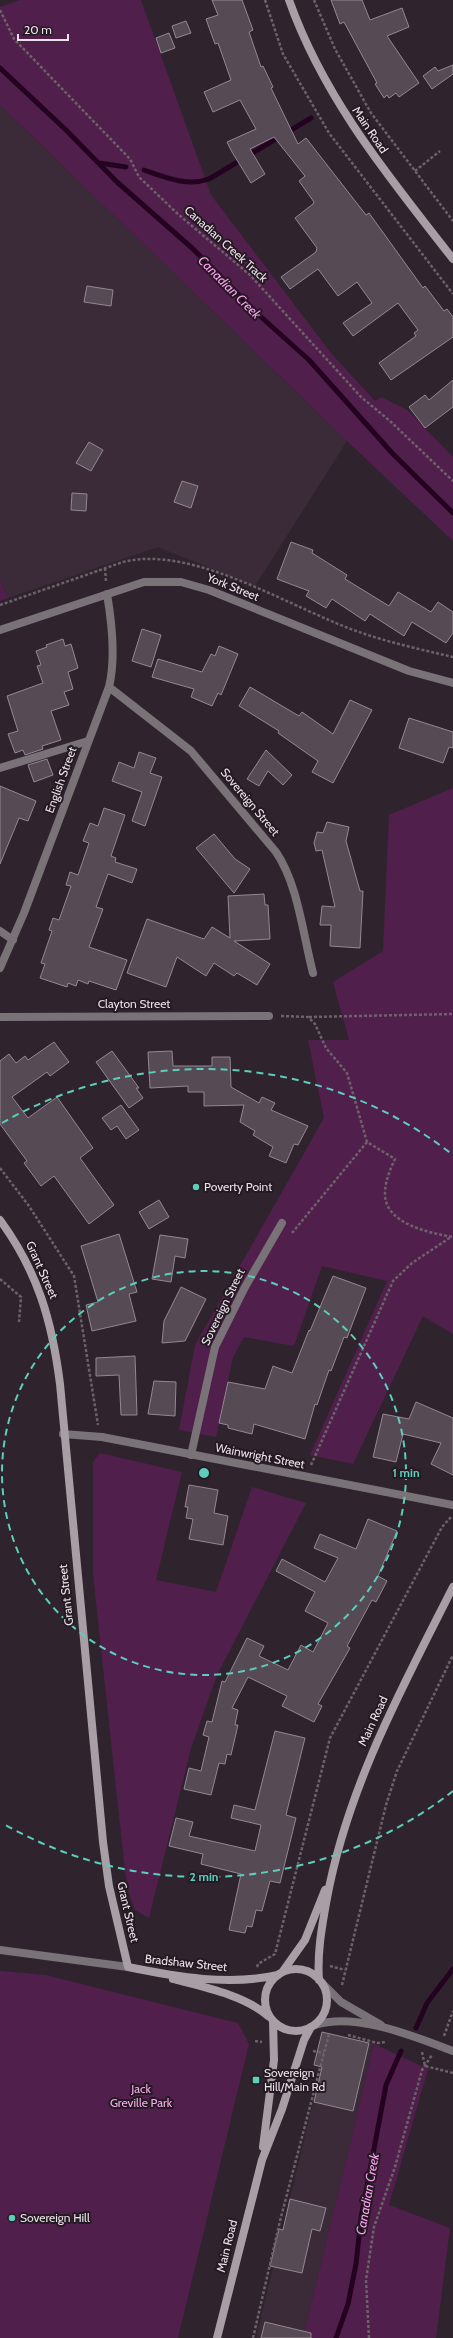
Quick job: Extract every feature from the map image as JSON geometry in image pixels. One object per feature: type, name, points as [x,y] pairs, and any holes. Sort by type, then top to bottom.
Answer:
[{"type":"main road","name":"Main Road","points":[[289,0],[316,64],[339,105],[375,160],[453,259]]},
{"type":"main road","name":"Grant Street","points":[[0,1220],[22,1252],[39,1288],[47,1313],[58,1366],[63,1434],[103,1842],[109,1886],[128,1967]]},
{"type":"main road","name":"Main Road","points":[[321,1981],[319,1946],[332,1872],[347,1819],[370,1754],[453,1587]]},
{"type":"main road","name":"Main Road","points":[[280,1974],[305,1940],[332,1872]]},
{"type":"main road","points":[[128,1967],[138,1969]]},
{"type":"main road","name":"Bradshaw Street","points":[[138,1969],[204,1978],[254,1979],[280,1974]]},
{"type":"main road","name":"Bradshaw Street","points":[[138,1969],[240,2000],[257,2008],[272,2020]]},
{"type":"main road","points":[[292,1969],[302,1970],[311,1973],[321,1981],[326,1994],[327,2006],[322,2016],[313,2026],[301,2031],[291,2031],[281,2028],[272,2020],[265,2008],[265,1995],[269,1984],[280,1974],[292,1969]]},
{"type":"main road","name":"Main Road","points":[[262,2160],[273,2067],[272,2020]]},
{"type":"main road","name":"Main Road","points":[[217,2338],[262,2160],[282,2108],[304,2040],[313,2026]]},
{"type":"street","name":"York Street","points":[[0,630],[107,594],[153,581],[180,582],[197,586],[409,671],[453,683]]},
{"type":"street","name":"English Street","points":[[0,968],[13,940],[109,687],[111,673],[112,634],[107,594]]},
{"type":"street","name":"Sovereign Street","points":[[109,687],[191,751],[280,857],[291,884],[313,973]]},
{"type":"street","points":[[0,768],[88,741]]},
{"type":"street","points":[[0,931],[13,940]]},
{"type":"street","name":"Clayton Street","points":[[0,1017],[269,1016]]},
{"type":"street","name":"Sovereign Street","points":[[191,1455],[215,1347],[245,1287],[282,1223]]},
{"type":"street","name":"Wainwright Street","points":[[63,1434],[100,1437],[453,1505]]},
{"type":"street","name":"Bradshaw Street","points":[[0,1950],[128,1967]]},
{"type":"street","points":[[321,1981],[341,2002],[392,2031]]},
{"type":"street","points":[[313,2026],[346,2021],[392,2031],[453,2051]]},
{"type":"path","points":[[265,0],[283,54],[329,133],[453,294]]},
{"type":"path","points":[[314,0],[334,50],[371,113],[453,221]]},
{"type":"path","name":"Canadian Creek Track","points":[[0,10],[14,39],[130,159],[139,177],[179,215],[250,276],[361,397],[390,421],[453,481]]},
{"type":"path","points":[[415,171],[440,151]]},
{"type":"path","points":[[0,605],[123,562],[141,559],[166,560],[212,570],[361,633],[453,657]]},
{"type":"path","points":[[269,1016],[308,1017],[453,1014]]},
{"type":"path","points":[[308,1017],[315,1024],[326,1048],[338,1060],[347,1073],[367,1142],[395,1158],[385,1189],[386,1201],[393,1214],[430,1233],[452,1237]]},
{"type":"path","points":[[290,1236],[367,1142]]},
{"type":"path","points":[[0,1168],[29,1206],[74,1276],[100,1437]]},
{"type":"path","points":[[306,1477],[393,1281],[412,1263],[452,1237]]},
{"type":"path","points":[[0,1279],[21,1297],[19,1322]]},
{"type":"path","points":[[254,1979],[258,1964],[275,1954],[330,1738],[442,1526],[453,1515]]},
{"type":"path","points":[[341,1987],[386,1805],[397,1771],[453,1655]]},
{"type":"path","points":[[369,2338],[366,2280],[374,2227],[395,2167],[425,2066],[447,2032],[452,2019],[453,2011]]},
{"type":"path","points":[[253,2338],[280,2221],[330,2031],[336,2032]]},
{"type":"path","points":[[420,2051],[422,2052],[425,2066]]},
{"type":"path","points":[[425,2066],[453,2073]]},
{"type":"shaded area","points":[[0,105],[347,441],[255,586],[158,547],[8,598],[0,580]]},
{"type":"shaded area","points":[[330,2033],[374,2044],[303,2338],[256,2338]]},
{"type":"green space","points":[[20,0],[141,0],[211,195],[331,353],[375,401],[381,397],[407,410],[453,457],[453,541],[347,441],[0,105],[0,7]]},
{"type":"green space","points":[[0,580],[8,598],[0,601]]},
{"type":"green space","points":[[453,788],[453,1334],[423,1316],[353,1464],[310,1455],[387,1281],[322,1266],[294,1346],[244,1337],[233,1357],[216,1437],[179,1430],[195,1345],[324,1118],[308,1040],[349,1040],[333,982],[383,951],[389,815]]},
{"type":"green space","points":[[100,1453],[182,1472],[156,1580],[216,1592],[252,1487],[306,1503],[217,1675],[191,1748],[149,1918],[135,1910],[129,1893],[125,1871],[93,1574],[93,1462]]},
{"type":"green space","name":"Jack Greville Park","points":[[0,1971],[46,1975],[238,2023],[249,2044],[178,2338],[0,2338]]},
{"type":"green space","points":[[374,2044],[428,2069],[389,2205],[450,2228],[436,2338],[303,2338]]},
{"type":"building","points":[[212,0],[242,0],[253,30],[249,32],[261,67],[263,66],[273,87],[271,88],[298,144],[306,138],[366,215],[369,213],[423,288],[425,286],[444,311],[447,309],[453,317],[453,337],[391,380],[379,363],[416,336],[414,333],[418,330],[398,303],[353,336],[343,323],[372,303],[357,282],[338,296],[318,269],[290,289],[281,277],[316,252],[317,248],[295,218],[314,202],[299,181],[305,176],[274,137],[250,149],[265,174],[251,183],[232,152],[227,142],[256,129],[240,100],[213,112],[204,92],[231,80],[218,43],[215,44],[206,19],[218,15]]},
{"type":"building","points":[[331,0],[362,0],[370,20],[402,8],[409,27],[387,36],[419,83],[399,97],[396,93],[389,98],[387,95],[384,98],[375,84],[377,83],[344,22],[340,24]]},
{"type":"building","points":[[186,21],[191,33],[176,38],[172,26]]},
{"type":"building","points":[[169,33],[175,48],[161,53],[156,38]]},
{"type":"building","points":[[453,65],[453,74],[432,89],[423,76],[435,67],[438,71]]},
{"type":"building","points":[[87,286],[113,290],[111,306],[84,302]]},
{"type":"building","points":[[453,380],[453,407],[425,428],[409,407],[425,395],[429,400]]},
{"type":"building","points":[[89,442],[103,450],[91,471],[76,463]]},
{"type":"building","points":[[182,481],[198,486],[191,508],[174,502]]},
{"type":"building","points":[[72,493],[87,494],[86,511],[71,510]]},
{"type":"building","points":[[291,542],[313,550],[312,553],[347,575],[345,579],[389,606],[398,592],[431,612],[438,602],[453,612],[453,633],[446,643],[412,622],[404,636],[370,614],[365,621],[332,599],[326,608],[306,596],[309,591],[277,579]]},
{"type":"building","points":[[142,629],[161,635],[151,667],[132,661]]},
{"type":"building","points":[[63,639],[65,646],[71,644],[78,668],[68,672],[73,689],[64,692],[69,705],[51,711],[61,740],[42,746],[43,749],[25,755],[23,750],[15,753],[8,734],[18,731],[7,696],[43,683],[37,666],[41,665],[36,651],[47,647],[46,645]]},
{"type":"building","points":[[219,646],[238,654],[221,695],[218,693],[212,706],[191,697],[194,689],[152,677],[158,659],[202,672],[211,654],[215,656]]},
{"type":"building","points":[[250,687],[299,716],[302,712],[333,734],[350,700],[372,710],[333,783],[312,772],[318,761],[278,733],[279,731],[239,706]]},
{"type":"building","points":[[409,718],[453,732],[453,748],[449,747],[443,763],[399,748]]},
{"type":"building","points":[[266,750],[292,775],[283,785],[268,771],[259,786],[247,779]]},
{"type":"building","points":[[139,752],[156,758],[150,773],[162,777],[145,826],[132,821],[142,792],[112,781],[119,762],[134,768]]},
{"type":"building","points":[[47,759],[53,775],[34,782],[28,765]]},
{"type":"building","points":[[0,786],[36,801],[28,821],[19,818],[0,864]]},
{"type":"building","points":[[104,808],[125,815],[111,856],[116,858],[115,862],[137,869],[132,883],[108,874],[96,907],[103,909],[89,947],[127,960],[116,990],[89,981],[88,984],[78,980],[76,986],[68,983],[67,987],[40,978],[45,964],[41,963],[52,931],[49,930],[53,918],[59,920],[71,886],[66,885],[70,872],[78,875],[89,843],[83,841],[90,823],[98,826]]},
{"type":"building","points":[[327,822],[349,827],[346,841],[360,891],[363,891],[360,948],[330,946],[331,925],[320,925],[322,906],[335,907],[322,850],[316,851],[314,843],[317,832],[323,833]]},
{"type":"building","points":[[214,834],[235,859],[250,869],[234,893],[196,848]]},
{"type":"building","points":[[264,894],[265,905],[268,905],[270,939],[234,941],[270,964],[257,985],[237,973],[234,976],[214,963],[206,976],[177,957],[166,987],[127,973],[147,919],[204,939],[212,927],[230,938],[228,896]]},
{"type":"building","points":[[54,1042],[69,1062],[50,1076],[47,1072],[12,1097],[28,1118],[57,1097],[93,1148],[80,1158],[114,1205],[89,1224],[54,1176],[41,1186],[24,1163],[27,1161],[0,1124],[0,1061],[9,1054],[16,1063],[25,1056],[28,1060]]},
{"type":"building","points":[[112,1051],[139,1088],[136,1088],[143,1098],[129,1108],[96,1062]]},
{"type":"building","points":[[172,1051],[173,1066],[212,1066],[212,1057],[230,1057],[231,1087],[259,1103],[262,1097],[275,1103],[271,1110],[308,1126],[298,1145],[294,1144],[286,1163],[269,1156],[273,1147],[253,1135],[255,1131],[240,1122],[244,1105],[204,1106],[204,1092],[188,1092],[188,1086],[150,1088],[148,1052]]},
{"type":"building","points":[[121,1105],[139,1130],[126,1139],[117,1126],[111,1130],[102,1118]]},
{"type":"building","points":[[159,1200],[169,1217],[149,1229],[139,1212]]},
{"type":"building","points":[[119,1234],[137,1292],[129,1294],[136,1321],[92,1331],[86,1305],[98,1302],[81,1246]]},
{"type":"building","points":[[160,1235],[188,1239],[185,1258],[175,1256],[171,1282],[152,1279]]},
{"type":"building","points":[[333,1276],[366,1288],[347,1338],[344,1337],[331,1371],[329,1370],[317,1405],[315,1404],[305,1439],[254,1424],[252,1434],[228,1428],[228,1425],[219,1423],[228,1382],[265,1389],[273,1366],[292,1373]]},
{"type":"building","points":[[181,1287],[206,1299],[185,1341],[162,1343],[164,1321]]},
{"type":"building","points":[[135,1356],[137,1415],[121,1415],[119,1375],[96,1376],[96,1358]]},
{"type":"building","points":[[154,1381],[176,1382],[175,1416],[148,1414]]},
{"type":"building","points":[[416,1402],[453,1418],[453,1475],[431,1464],[441,1443],[403,1434],[396,1462],[373,1457],[383,1414],[409,1419]]},
{"type":"building","points":[[189,1485],[218,1490],[214,1513],[228,1516],[223,1545],[189,1539],[193,1519],[186,1518],[188,1507],[185,1507]]},
{"type":"building","points":[[368,1519],[397,1531],[378,1576],[387,1581],[376,1602],[372,1600],[347,1646],[350,1648],[318,1704],[322,1706],[314,1722],[282,1706],[287,1696],[248,1677],[232,1708],[238,1710],[235,1725],[238,1725],[231,1755],[227,1754],[225,1764],[219,1763],[211,1795],[184,1789],[189,1768],[201,1771],[209,1737],[203,1735],[207,1721],[212,1722],[222,1681],[225,1682],[247,1638],[264,1646],[259,1656],[288,1670],[301,1645],[313,1652],[328,1623],[305,1611],[315,1592],[276,1571],[282,1559],[325,1582],[338,1558],[314,1548],[320,1534],[356,1549]]},
{"type":"building","points":[[275,1731],[305,1738],[286,1815],[296,1818],[280,1883],[270,1881],[262,1911],[256,1910],[252,1927],[247,1926],[245,1933],[229,1930],[241,1874],[201,1864],[203,1854],[169,1846],[176,1818],[193,1822],[189,1836],[255,1851],[261,1825],[231,1818],[234,1805],[255,1810]]},
{"type":"building","points":[[322,2032],[369,2043],[353,2111],[314,2102],[322,2067],[314,2065]]},
{"type":"building","points":[[290,2199],[326,2208],[320,2231],[312,2229],[302,2273],[270,2266],[279,2229],[283,2230]]},
{"type":"building","points":[[265,2322],[311,2333],[311,2338],[261,2338]]},
{"type":"waterway","name":"Canadian Creek","points":[[0,68],[66,130],[117,182],[192,248],[260,316],[309,360],[393,454],[453,513]]},
{"type":"waterway","points":[[144,170],[184,182],[209,179],[311,118]]},
{"type":"waterway","points":[[99,163],[126,167]]},
{"type":"waterway","name":"Canadian Creek","points":[[416,2028],[427,2003],[453,1969]]},
{"type":"waterway","name":"Canadian Creek","points":[[336,2338],[348,2304],[356,2264],[361,2218],[386,2085],[401,2051]]},
{"type":"place","name":"Poverty Point","points":[[196,1187]]},
{"type":"place","name":"Sovereign Hill/Main Rd","points":[[256,2080]]},
{"type":"place","name":"Sovereign Hill","points":[[12,2218]]}]
